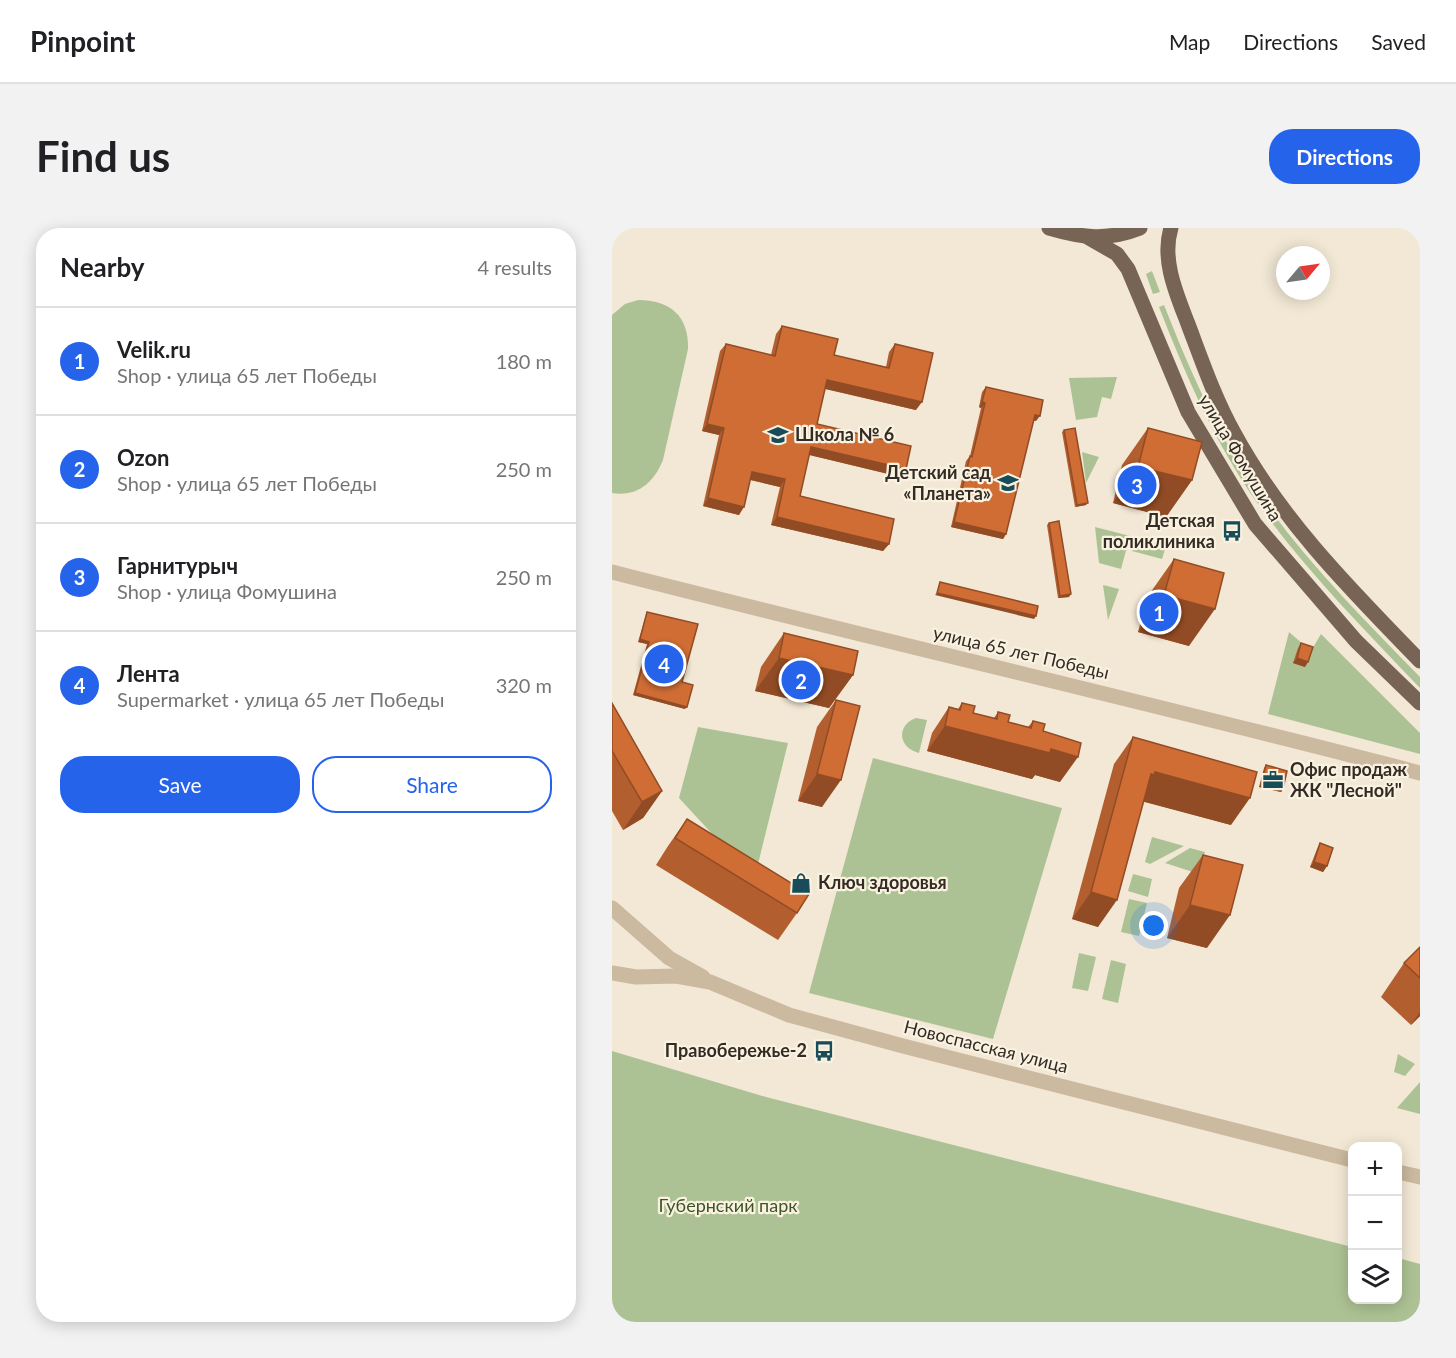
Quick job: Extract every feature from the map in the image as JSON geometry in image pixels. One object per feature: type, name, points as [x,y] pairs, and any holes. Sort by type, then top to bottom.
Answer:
[{"type":"main road","points":[[1049,228],[1089,238],[1121,235],[1140,228]]},
{"type":"main road","name":"улица Фомушина","points":[[1171,228],[1167,239],[1170,271],[1176,293],[1202,361],[1234,433],[1274,495],[1313,546],[1354,595],[1420,661]]},
{"type":"main road","name":"улица Фомушина","points":[[1089,238],[1117,254],[1128,269],[1188,412],[1255,524],[1356,641],[1420,703]]},
{"type":"street","name":"улица 65 лет Победы","points":[[612,572],[885,641],[1111,694],[1420,773]]},
{"type":"street","points":[[612,908],[669,958],[710,982]]},
{"type":"street","name":"Новоспасская улица","points":[[612,973],[636,977],[676,976],[710,982],[789,1015],[1348,1159]]},
{"type":"street","points":[[1402,1173],[1420,1177]]},
{"type":"green space","points":[[1152,271],[1160,292],[1153,294],[1146,274]]},
{"type":"green space","points":[[638,300],[659,303],[675,312],[685,327],[688,349],[663,460],[659,468],[650,481],[637,490],[630,493],[612,493],[612,315],[625,304]]},
{"type":"green space","points":[[1164,305],[1204,399],[1255,488],[1292,539],[1420,677],[1420,688],[1309,568],[1249,491],[1210,425],[1188,378],[1159,307]]},
{"type":"green space","points":[[1117,377],[1111,399],[1102,397],[1097,417],[1076,420],[1069,378]]},
{"type":"green space","points":[[1082,452],[1099,457],[1086,483]]},
{"type":"green space","points":[[1095,527],[1130,536],[1121,569],[1099,563]]},
{"type":"green space","points":[[1136,538],[1166,546],[1162,559],[1132,551]]},
{"type":"green space","points":[[1103,585],[1119,589],[1108,620]]},
{"type":"green space","points":[[1289,632],[1311,651],[1321,634],[1420,733],[1420,754],[1268,714]]},
{"type":"green space","points":[[916,718],[927,720],[919,753],[907,746],[902,736],[905,726]]},
{"type":"green space","points":[[698,727],[788,743],[758,864],[715,837],[679,798]]},
{"type":"green space","points":[[873,758],[1062,808],[993,1039],[809,993]]},
{"type":"green space","points":[[1152,837],[1184,846],[1150,864],[1145,862]]},
{"type":"green space","points":[[1190,848],[1205,852],[1199,874],[1165,863]]},
{"type":"green space","points":[[1133,874],[1152,879],[1148,897],[1128,891]]},
{"type":"green space","points":[[1129,899],[1147,903],[1139,936],[1121,932]]},
{"type":"green space","points":[[1079,953],[1096,957],[1088,991],[1072,988]]},
{"type":"green space","points":[[1111,960],[1126,964],[1118,1003],[1102,999]]},
{"type":"green space","name":"Губернский парк","points":[[612,1051],[766,1097],[1348,1246],[1348,1304],[1402,1304],[1402,1259],[1420,1264],[1420,1322],[612,1322]]},
{"type":"green space","points":[[1398,1054],[1415,1064],[1405,1076],[1394,1072]]},
{"type":"green space","points":[[1420,1082],[1420,1114],[1397,1108]]},
{"type":"building","points":[[782,326],[838,339],[834,355],[889,368],[895,344],[933,353],[922,402],[827,380],[817,424],[911,446],[906,469],[811,447],[800,496],[894,519],[889,544],[777,517],[785,479],[752,472],[744,507],[708,498],[724,428],[707,424],[726,344],[775,356]]},
{"type":"building","points":[[986,387],[1043,400],[1040,416],[1035,415],[1006,534],[954,522],[985,403],[982,402]]},
{"type":"building","points":[[1075,428],[1088,503],[1077,505],[1064,430]]},
{"type":"building","points":[[1148,428],[1202,442],[1192,480],[1138,467]]},
{"type":"building","points":[[1059,521],[1071,594],[1060,596],[1049,523]]},
{"type":"building","points":[[1174,559],[1224,573],[1215,609],[1164,595]]},
{"type":"building","points":[[940,582],[1038,606],[1036,616],[937,593]]},
{"type":"building","points":[[647,612],[698,624],[682,682],[693,685],[687,707],[635,693],[649,642],[640,639]]},
{"type":"building","points":[[784,633],[858,651],[853,675],[779,658]]},
{"type":"building","points":[[1301,643],[1313,647],[1308,662],[1297,658]]},
{"type":"building","points":[[836,700],[860,706],[841,780],[817,774]]},
{"type":"building","points":[[612,703],[662,791],[642,802],[612,751]]},
{"type":"building","points":[[962,703],[975,706],[973,713],[997,719],[998,712],[1010,715],[1008,722],[1031,728],[1033,721],[1045,724],[1043,731],[1081,743],[1078,757],[1051,749],[1050,753],[945,726],[949,707],[960,710]]},
{"type":"building","points":[[1133,737],[1257,772],[1250,798],[1155,772],[1154,775],[1151,774],[1117,900],[1091,892]]},
{"type":"building","name":"Офис продаж ЖК \"Лесной\"","points":[[1266,765],[1287,771],[1283,789],[1261,784]]},
{"type":"building","points":[[687,819],[809,894],[797,913],[675,838]]},
{"type":"building","points":[[1320,843],[1333,848],[1327,866],[1314,862]]},
{"type":"building","points":[[1203,855],[1243,865],[1230,915],[1190,905]]},
{"type":"building","points":[[1420,947],[1420,978],[1404,963]]},
{"type":"place","name":"Школа № 6","points":[[778,435]]},
{"type":"place","name":"Детский сад «Планета»","points":[[1008,483]]},
{"type":"place","name":"Гарнитурыч","points":[[1137,485]]},
{"type":"place","name":"Детская поликлиника","points":[[1232,531]]},
{"type":"place","name":"Velik.ru","points":[[1159,612]]},
{"type":"place","name":"Лента","points":[[664,664]]},
{"type":"place","name":"Ozon","points":[[801,680]]},
{"type":"place","name":"Офис продаж ЖК \"Лесной\"","points":[[1273,780]]},
{"type":"place","name":"Ключ здоровья","points":[[801,883]]},
{"type":"place","name":"Правобережье-2","points":[[824,1051]]}]
